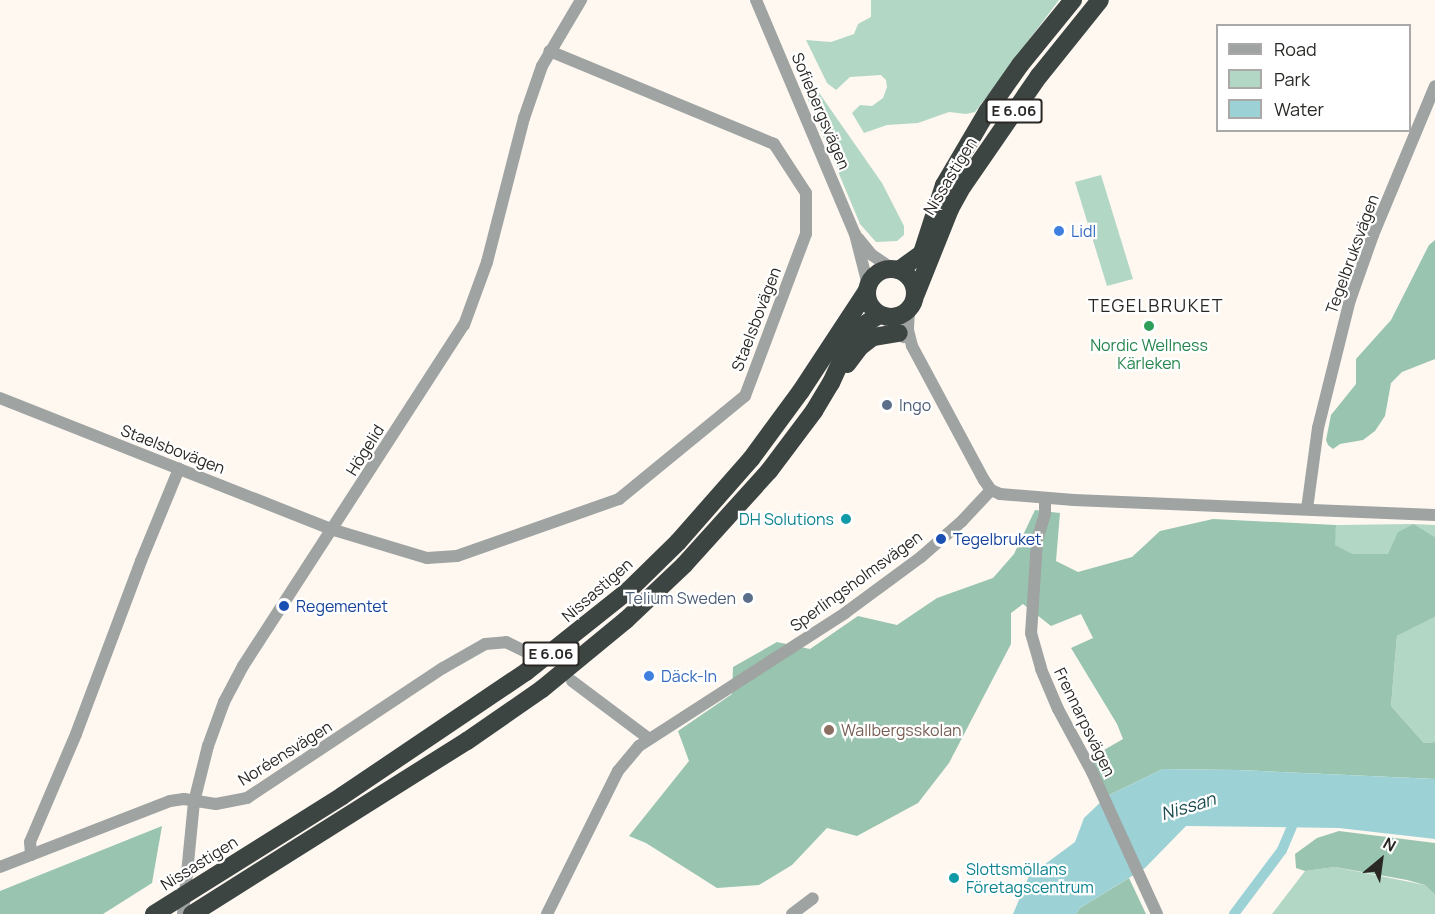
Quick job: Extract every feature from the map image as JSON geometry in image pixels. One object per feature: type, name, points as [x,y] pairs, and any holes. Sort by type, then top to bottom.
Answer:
[{"type":"highway","name":"Nissastigen","points":[[896,270],[922,253],[944,185],[987,112],[1020,65],[1073,0]]},
{"type":"highway","name":"Nissastigen","points":[[912,302],[950,209],[963,186],[1039,76],[1100,0]]},
{"type":"highway","name":"E 6.06","points":[[867,288],[878,273],[896,270]]},
{"type":"highway","points":[[896,270],[911,279],[912,302]]},
{"type":"highway","name":"Nissastigen","points":[[154,914],[342,796],[526,672],[629,590],[686,533],[751,459],[801,391],[867,288]]},
{"type":"highway","points":[[867,288],[868,303],[882,316]]},
{"type":"highway","name":"E 6.06","points":[[831,383],[852,337],[862,326],[882,316],[893,318],[912,302]]},
{"type":"highway","name":"E 6.06","points":[[192,914],[467,741],[542,688],[626,620],[684,565],[769,471],[831,383],[866,341],[879,335],[899,333]]},
{"type":"street","name":"Högelid","points":[[183,914],[194,802],[208,746],[225,702],[243,666],[334,530],[464,325],[487,262],[524,118],[549,51],[581,0]]},
{"type":"street","name":"Sofiebergsvägen","points":[[756,0],[855,234],[867,288]]},
{"type":"street","name":"Staelsbovägen","points":[[0,398],[334,530],[427,558],[457,555],[619,499],[745,396],[806,234],[806,193],[774,144],[549,51]]},
{"type":"street","name":"Tegelbruksvägen","points":[[1307,509],[1318,428],[1350,300],[1373,235],[1435,86]]},
{"type":"street","name":"Sofiebergsvägen","points":[[855,234],[872,255],[896,270]]},
{"type":"street","points":[[912,302],[908,330],[912,346],[991,490],[1000,494],[1045,498],[1435,515]]},
{"type":"street","points":[[882,316],[912,346]]},
{"type":"street","points":[[31,855],[30,842],[85,709],[141,561],[180,470]]},
{"type":"street","name":"Sperlingsholmsvägen","points":[[547,914],[618,771],[629,756],[648,738],[845,613],[921,557],[962,521],[991,490]]},
{"type":"street","name":"Frennarpsvägen","points":[[1045,498],[1045,514],[1037,541],[1031,633],[1041,669],[1058,709],[1092,772],[1157,914]]},
{"type":"street","name":"Noréensvägen","points":[[0,867],[170,801],[231,803],[260,791],[473,649],[485,644],[506,642],[535,656]]},
{"type":"street","points":[[572,681],[648,738]]},
{"type":"street","points":[[792,914],[813,898]]},
{"type":"green space","points":[[871,0],[1059,0],[975,112],[966,114],[949,112],[918,123],[887,125],[864,133],[852,113],[860,105],[872,106],[883,98],[887,87],[886,80],[881,75],[850,77],[836,90],[827,83],[806,40],[831,42],[854,34],[858,24],[871,17]]},
{"type":"green space","points":[[808,77],[882,183],[904,226],[904,235],[897,241],[876,242],[860,224],[803,88]]},
{"type":"green space","points":[[1101,175],[1133,279],[1107,286],[1075,182]]},
{"type":"green space","points":[[1435,240],[1435,359],[1402,372],[1391,383],[1385,416],[1375,431],[1363,440],[1340,444],[1333,449],[1326,440],[1331,415],[1356,384],[1356,359],[1391,320],[1429,245]]},
{"type":"green space","points":[[1035,510],[1060,513],[1056,561],[1078,572],[1132,557],[1160,531],[1213,519],[1336,525],[1335,545],[1353,554],[1388,554],[1398,532],[1414,524],[1435,537],[1435,617],[1397,636],[1391,706],[1424,743],[1435,742],[1435,779],[1163,769],[1107,796],[1090,758],[1123,739],[1117,724],[1071,648],[1093,638],[1081,614],[1051,626],[1023,604],[1011,613],[1011,644],[949,763],[918,803],[857,836],[827,828],[792,865],[759,885],[717,888],[646,843],[629,836],[689,761],[678,731],[732,694],[733,667],[777,642],[810,649],[858,616],[897,625],[937,598],[993,578],[1014,554]]},
{"type":"green space","points":[[1414,524],[1435,525],[1435,537]]},
{"type":"green space","points":[[1414,524],[1388,555],[1353,554],[1334,545],[1336,525]]},
{"type":"green space","points":[[1435,617],[1435,742],[1424,743],[1391,706],[1397,636]]},
{"type":"green space","points":[[162,826],[152,883],[103,914],[0,914],[0,891]]},
{"type":"green space","points":[[1339,831],[1435,843],[1435,895],[1425,885],[1407,880],[1335,867],[1305,871],[1296,868],[1295,854],[1317,838]]},
{"type":"green space","points":[[1335,867],[1425,885],[1435,895],[1435,914],[1272,914],[1305,871]]},
{"type":"green space","points":[[1129,878],[1146,914],[1076,914],[1080,908]]},
{"type":"water","name":"Nissan","points":[[1163,769],[1435,779],[1435,839],[1339,828],[1186,826],[1145,868],[1080,908],[1076,914],[1013,914],[1029,876],[1075,842],[1084,818],[1107,796]]},
{"type":"waterway","points":[[1234,914],[1282,850],[1292,827]]},
{"type":"place","name":"Lidl","points":[[1059,231]]},
{"type":"place","name":"Nordic Wellness Kärleken","points":[[1149,326]]},
{"type":"place","name":"Ingo","points":[[887,405]]},
{"type":"place","name":"DH Solutions","points":[[846,519]]},
{"type":"place","name":"Tegelbruket","points":[[941,539]]},
{"type":"place","name":"Telium Sweden","points":[[748,598]]},
{"type":"place","name":"Regementet","points":[[284,606]]},
{"type":"place","name":"Däck-In","points":[[649,676]]},
{"type":"place","name":"Wallbergsskolan","points":[[829,730]]},
{"type":"place","name":"Slottsmöllans Företagscentrum","points":[[954,878]]},
{"type":"district","name":"TEGELBRUKET","points":[[1156,305]]}]
